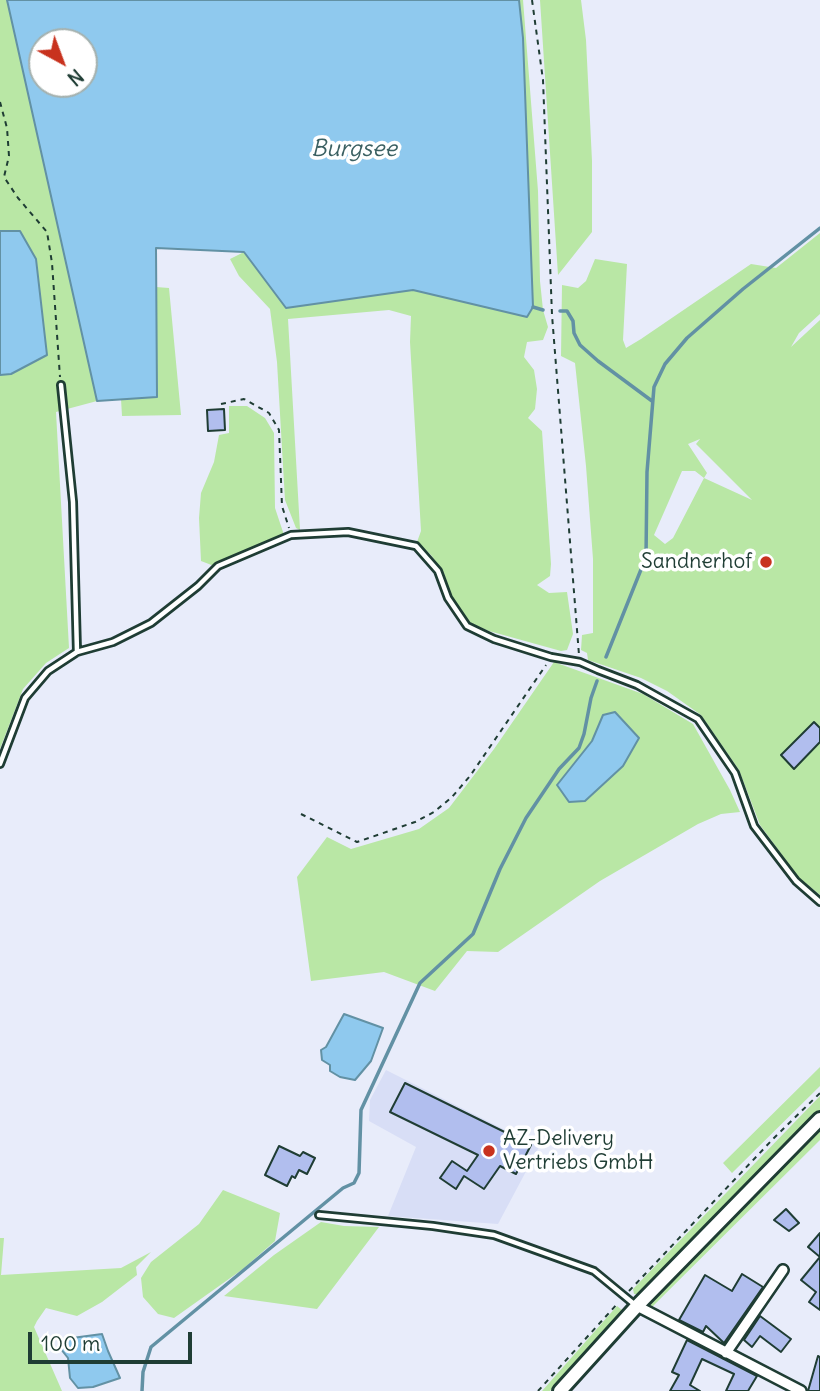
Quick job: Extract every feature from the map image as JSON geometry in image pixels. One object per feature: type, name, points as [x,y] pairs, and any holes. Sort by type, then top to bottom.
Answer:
[{"type":"main road","points":[[560,1391],[637,1306],[820,1119]]},
{"type":"street","points":[[726,1353],[783,1270]]},
{"type":"street","points":[[637,1306],[801,1391]]},
{"type":"lane","points":[[61,385],[73,502],[76,652]]},
{"type":"lane","points":[[0,764],[25,698],[47,671],[76,652],[113,642],[151,623],[198,586],[218,566],[291,536],[348,532],[416,546],[439,572],[448,598],[467,626],[494,639],[551,657],[580,662],[637,685],[698,719],[735,773],[754,826],[796,881],[820,902]]},
{"type":"lane","points":[[318,1215],[494,1235],[594,1271],[637,1306]]},
{"type":"path","points":[[532,0],[543,80],[552,315],[580,662]]},
{"type":"path","points":[[0,102],[9,147],[4,177],[47,232],[52,263],[61,385]]},
{"type":"path","points":[[221,404],[244,399],[269,413],[279,429],[282,506],[291,536]]},
{"type":"path","points":[[300,814],[357,842],[415,822],[434,812],[452,797],[470,776],[551,657]]},
{"type":"path","points":[[628,1292],[820,1093]]},
{"type":"path","points":[[538,1391],[619,1302]]},
{"type":"shaded area","points":[[386,1070],[539,1147],[498,1224],[388,1216],[416,1147],[369,1121],[370,1100]]},
{"type":"green space","points":[[0,0],[7,0],[97,401],[56,412],[69,648],[46,663],[23,689],[0,749],[0,375],[11,374],[20,231],[0,231]]},
{"type":"green space","points":[[519,0],[523,0],[538,191],[540,281],[548,327],[543,340],[527,342],[524,357],[534,370],[537,389],[535,409],[528,418],[542,431],[551,564],[550,576],[537,585],[549,593],[567,592],[573,634],[567,650],[561,651],[469,623],[452,600],[444,573],[417,542],[421,531],[410,342],[411,316],[389,310],[288,319],[300,530],[296,528],[285,500],[277,362],[270,309],[239,276],[230,259],[244,252],[286,308],[413,290],[527,317],[533,307],[523,38]]},
{"type":"green space","points":[[540,0],[581,0],[586,40],[592,161],[592,232],[558,275]]},
{"type":"green space","points":[[820,233],[820,314],[799,333],[791,347],[820,320],[820,895],[799,878],[760,825],[739,770],[701,715],[667,691],[641,678],[588,660],[587,653],[581,650],[582,635],[593,633],[593,559],[575,363],[561,356],[562,285],[578,288],[586,281],[595,259],[627,264],[623,340],[626,348],[751,264],[776,268]],"holes":[[[700,439],[696,444],[752,500],[704,478],[707,473],[688,444]],[[682,471],[695,471],[704,478],[673,538],[665,544],[654,535]]]},
{"type":"green space","points":[[156,287],[169,288],[181,415],[122,416],[121,399],[157,397]]},
{"type":"green space","points":[[229,406],[247,406],[265,418],[274,433],[275,508],[284,535],[214,566],[201,561],[201,493],[214,462],[219,435],[229,433]]},
{"type":"green space","points":[[554,662],[643,694],[693,724],[740,812],[721,814],[698,824],[600,881],[498,952],[467,951],[435,991],[384,972],[311,981],[297,877],[327,837],[351,849],[419,829],[449,808]]},
{"type":"green space","points":[[820,1067],[820,1086],[732,1173],[723,1163]]},
{"type":"green space","points":[[820,1096],[820,1110],[643,1291],[634,1294],[633,1289]]},
{"type":"green space","points":[[820,1131],[820,1140],[651,1308],[651,1300]]},
{"type":"green space","points":[[223,1190],[280,1213],[275,1241],[243,1269],[174,1318],[158,1314],[143,1297],[141,1278],[151,1262],[199,1224]]},
{"type":"green space","points":[[321,1222],[379,1227],[317,1309],[224,1296],[274,1255]]},
{"type":"green space","points":[[0,1238],[4,1238],[1,1275],[121,1268],[151,1252],[136,1267],[137,1275],[102,1302],[77,1316],[46,1308],[37,1321],[34,1327],[62,1391],[0,1391]]},
{"type":"green space","points":[[617,1306],[622,1310],[550,1391],[542,1391]]},
{"type":"water","name":"Burgsee","points":[[7,0],[519,0],[523,38],[533,307],[527,317],[413,290],[286,308],[244,252],[156,248],[157,397],[97,401],[29,98],[98,98],[98,28],[28,28],[28,94]]},
{"type":"water","points":[[0,231],[20,231],[36,259],[47,355],[11,374],[0,375]]},
{"type":"water","points":[[615,712],[639,738],[623,766],[585,801],[569,802],[557,785],[592,741],[603,715]]},
{"type":"water","points":[[344,1014],[383,1028],[371,1061],[355,1080],[340,1077],[330,1071],[330,1065],[322,1060],[321,1050],[326,1047]]},
{"type":"water","points":[[102,1334],[120,1378],[93,1387],[78,1388],[70,1378],[68,1358],[60,1348],[63,1342],[72,1338]]},
{"type":"building","points":[[224,409],[225,430],[208,431],[207,410]]},
{"type":"building","points":[[814,722],[820,728],[820,742],[794,769],[781,755]]},
{"type":"building","points":[[405,1083],[531,1145],[516,1174],[500,1166],[484,1189],[464,1176],[456,1189],[440,1178],[452,1161],[467,1171],[478,1155],[390,1112]]},
{"type":"building","points":[[279,1146],[300,1156],[303,1152],[315,1158],[307,1174],[299,1170],[287,1186],[265,1175]]},
{"type":"building","points":[[786,1209],[799,1223],[789,1231],[774,1220]]},
{"type":"building","points":[[820,1233],[820,1257],[808,1247]]},
{"type":"building","points":[[820,1257],[820,1310],[809,1302],[816,1292],[801,1280]]},
{"type":"building","points":[[742,1274],[763,1287],[724,1343],[706,1326],[703,1332],[679,1320],[705,1275],[732,1291]]},
{"type":"building","points":[[760,1316],[791,1339],[781,1352],[760,1336],[752,1347],[744,1340]]},
{"type":"building","points":[[687,1340],[757,1376],[748,1391],[726,1391],[734,1374],[702,1359],[690,1385],[700,1391],[670,1391],[679,1375],[672,1372]]},
{"type":"building","points":[[818,1356],[820,1391],[808,1391]]},
{"type":"waterway","points":[[606,657],[646,557],[647,472],[654,387],[665,364],[687,338],[820,228]]},
{"type":"waterway","points":[[533,307],[543,310]]},
{"type":"waterway","points":[[560,311],[567,311],[573,321],[574,333],[580,345],[652,401]]},
{"type":"waterway","points":[[142,1391],[143,1372],[151,1347],[343,1188],[354,1183],[359,1173],[361,1110],[420,983],[473,934],[500,869],[526,818],[559,769],[579,748],[597,681]]},
{"type":"place","name":"Sandnerhof","points":[[766,562]]},
{"type":"place","name":"AZ-Delivery Vertriebs GmbH","points":[[489,1151]]}]
